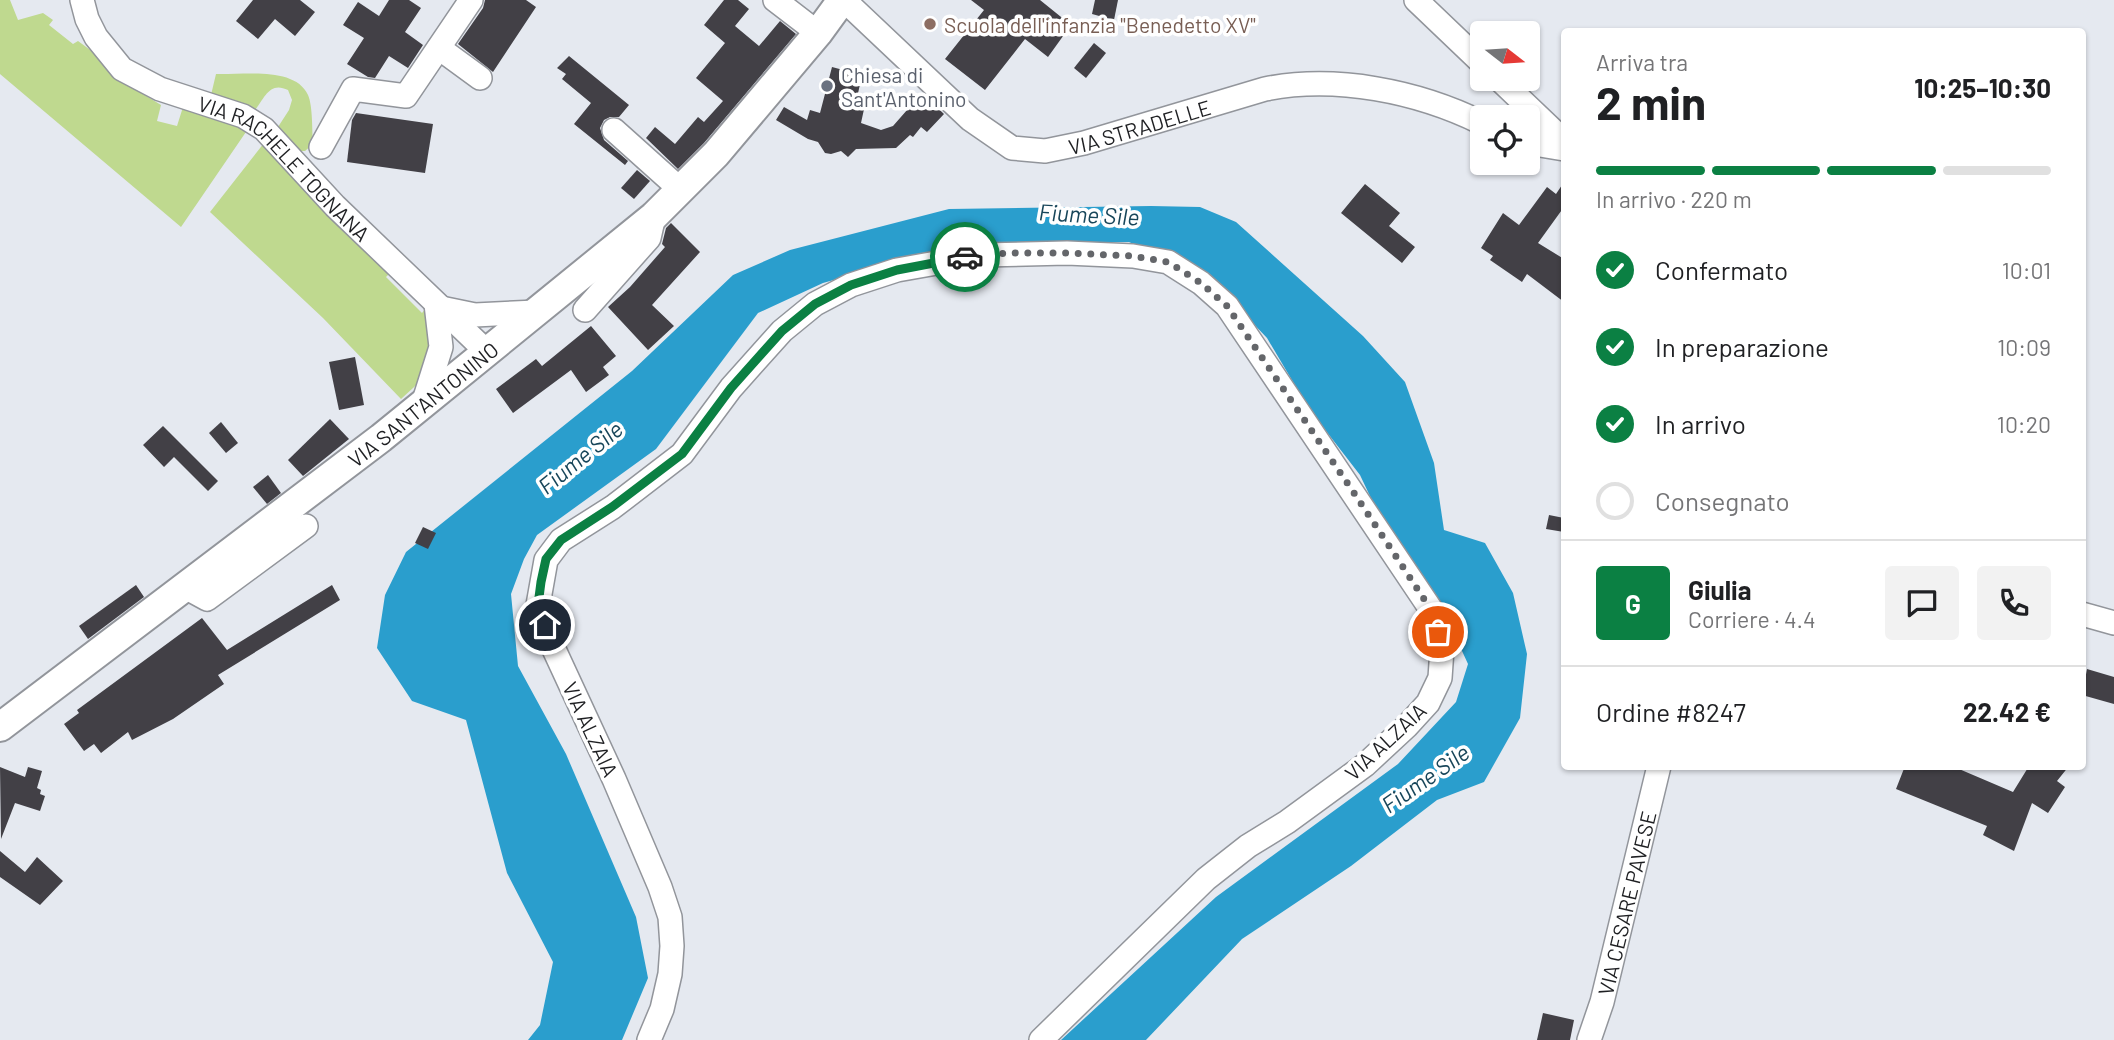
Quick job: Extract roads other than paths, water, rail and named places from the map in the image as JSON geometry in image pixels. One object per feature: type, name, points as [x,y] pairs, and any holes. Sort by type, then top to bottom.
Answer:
[{"type":"main road","name":"VIA SANT'ANTONINO","points":[[0,727],[423,404],[654,216],[716,154],[843,0]]},
{"type":"street","name":"VIA RACHELE TOGNANA","points":[[82,0],[96,37],[122,69],[160,89],[235,112],[257,123],[335,206],[486,352]]},
{"type":"street","points":[[321,147],[353,89],[406,96],[471,0]]},
{"type":"street","points":[[775,0],[818,33]]},
{"type":"street","name":"VIA STRADELLE","points":[[843,0],[970,119],[1012,148],[1045,151],[1084,143],[1265,89],[1294,83],[1380,90],[1437,104],[1470,117]]},
{"type":"street","points":[[1416,0],[1470,52]]},
{"type":"street","points":[[439,48],[480,78]]},
{"type":"street","points":[[1512,91],[1561,138]]},
{"type":"street","points":[[614,130],[681,190]]},
{"type":"street","points":[[1540,145],[1561,148]]},
{"type":"street","name":"VIA SANT'ANTONINO","points":[[585,310],[649,238],[654,216]]},
{"type":"street","name":"VIA ALZAIA","points":[[649,1040],[662,1009],[670,974],[670,916],[655,875],[538,605],[546,559],[561,540],[612,507],[682,454],[731,388],[782,331],[815,304],[897,270],[982,255],[1068,253],[1133,256],[1168,262],[1201,283],[1227,306],[1434,614],[1442,649],[1440,678],[1428,702],[1366,765],[1287,822],[1248,846],[1206,879],[1041,1040]]},
{"type":"street","points":[[423,404],[440,347],[438,306],[475,315],[536,312]]},
{"type":"street","points":[[186,587],[207,599],[306,526]]},
{"type":"street","points":[[2086,615],[2114,623]]},
{"type":"street","name":"VIA CESARE PAVESE","points":[[1589,1040],[1602,1002],[1657,770]]},
{"type":"water","name":"Fiume Sile","points":[[1200,207],[1236,222],[1363,336],[1405,382],[1434,463],[1444,530],[1485,543],[1513,593],[1527,654],[1520,718],[1484,782],[1437,800],[1351,866],[1242,939],[1146,1040],[1061,1040],[1216,897],[1398,764],[1456,702],[1468,664],[1440,603],[1395,549],[1360,475],[1309,409],[1267,338],[1211,279],[1129,242],[1062,243],[934,252],[823,283],[758,313],[656,449],[537,535],[524,559],[511,594],[518,666],[566,754],[636,917],[648,978],[622,1040],[528,1040],[540,1025],[553,962],[507,873],[466,720],[412,701],[377,648],[385,595],[406,552],[632,371],[733,275],[790,250],[949,209]]},
{"type":"place","name":"Scuola dell'infanzia \"Benedetto XV\"","points":[[930,24]]},
{"type":"place","name":"Chiesa di Sant'Antonino","points":[[827,86]]}]
